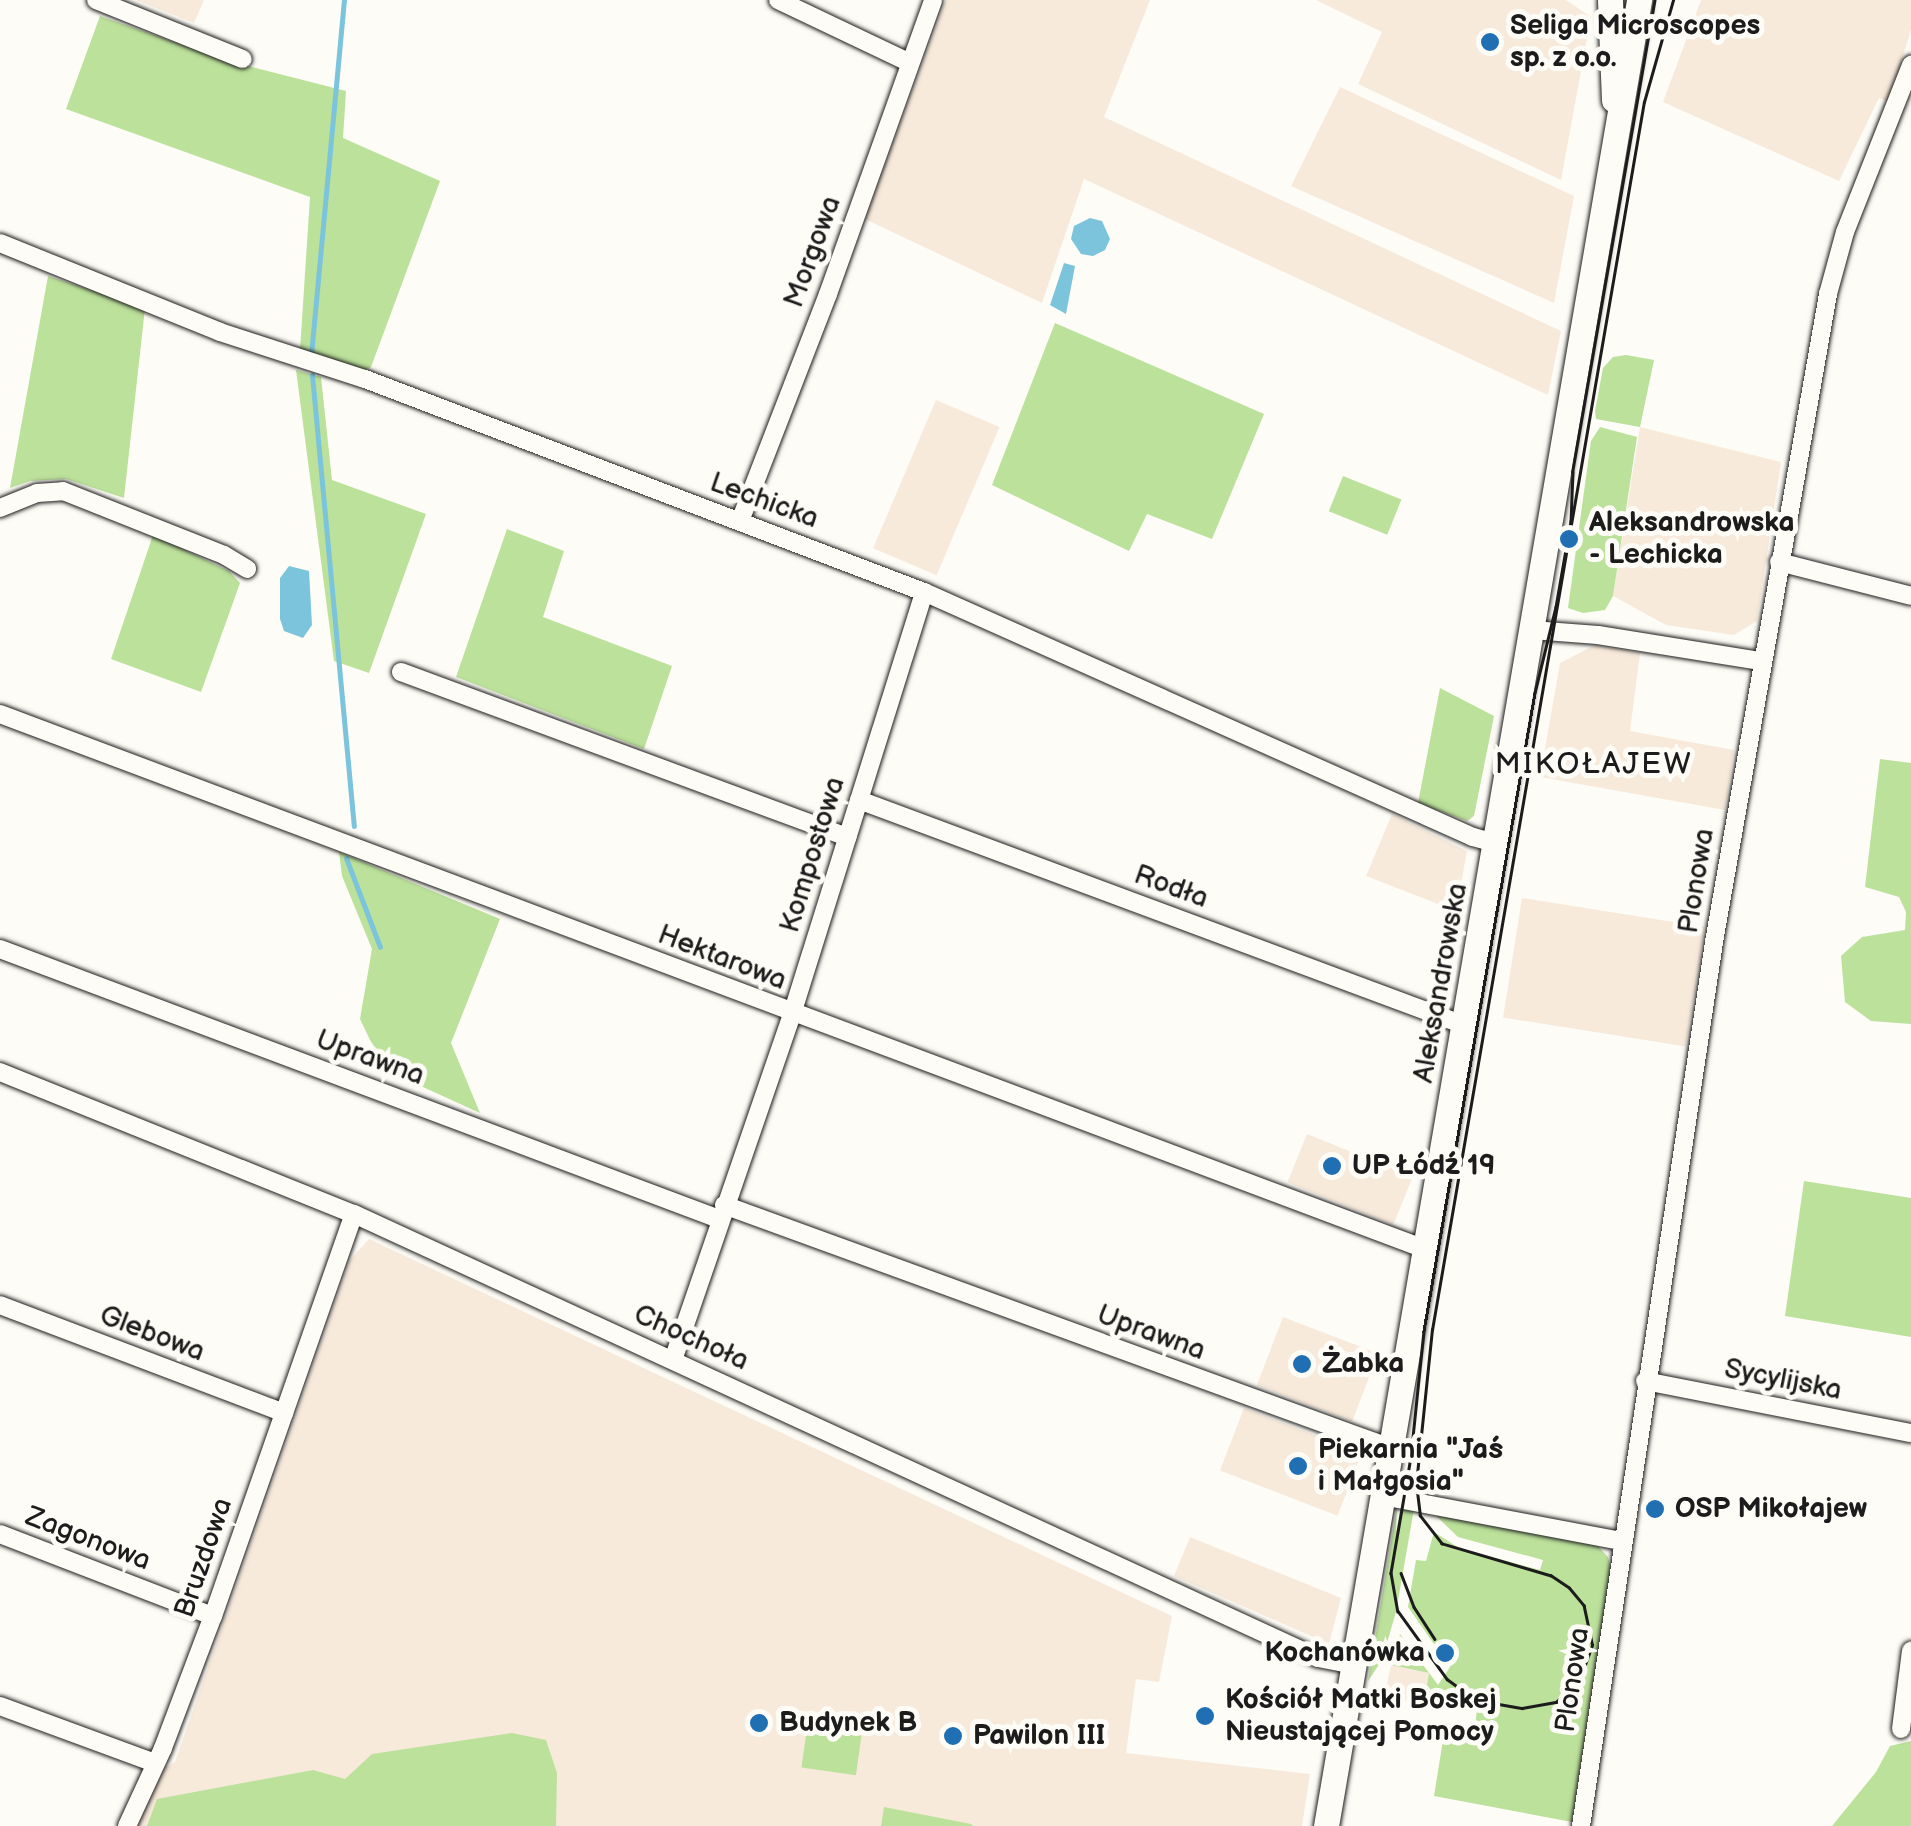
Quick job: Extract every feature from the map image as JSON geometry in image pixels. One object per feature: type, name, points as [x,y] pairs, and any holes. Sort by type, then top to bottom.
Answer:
[{"type":"main road","name":"Aleksandrowska","points":[[1610,0],[1615,150]]},
{"type":"main road","name":"Aleksandrowska","points":[[1326,1826],[1639,0]]},
{"type":"street","points":[[96,0],[243,59]]},
{"type":"street","points":[[778,0],[910,63]]},
{"type":"street","name":"Morgowa","points":[[740,521],[828,294],[933,0]]},
{"type":"street","name":"Plonowa","points":[[1580,1826],[1645,1380],[1779,562],[1837,255],[1911,66]]},
{"type":"street","name":"Lechicka","points":[[0,243],[99,279],[220,332],[366,379],[924,592],[1473,837],[1496,843]]},
{"type":"street","points":[[0,508],[37,493],[63,491],[224,554],[247,569]]},
{"type":"street","points":[[1779,562],[1911,596]]},
{"type":"street","name":"Kompostowa","points":[[673,1360],[792,1014],[924,592]]},
{"type":"street","points":[[1532,630],[1598,635],[1762,662]]},
{"type":"street","points":[[401,672],[847,837]]},
{"type":"street","name":"Hektarowa","points":[[0,714],[1426,1250]]},
{"type":"street","name":"Rodła","points":[[859,800],[1464,1025]]},
{"type":"street","name":"Uprawna","points":[[0,949],[722,1212],[1391,1448]]},
{"type":"street","name":"Chochoła","points":[[0,1072],[354,1214],[1318,1658],[1354,1665]]},
{"type":"street","name":"Bruzdowa","points":[[127,1826],[213,1616],[354,1214]]},
{"type":"street","name":"Glebowa","points":[[0,1305],[284,1413]]},
{"type":"street","name":"Sycylijska","points":[[1645,1380],[1911,1433]]},
{"type":"street","points":[[1383,1496],[1621,1541]]},
{"type":"street","name":"Zagonowa","points":[[0,1534],[213,1616]]},
{"type":"street","points":[[1901,1729],[1911,1651]]},
{"type":"street","points":[[0,1706],[155,1764]]},
{"type":"shaded area","points":[[136,0],[204,0],[194,23]]},
{"type":"shaded area","points":[[946,0],[1150,0],[1104,117],[1561,331],[1548,395],[1084,179],[1042,303],[865,219]]},
{"type":"shaded area","points":[[1316,0],[1566,0],[1591,17],[1561,180],[1358,84],[1382,32]]},
{"type":"shaded area","points":[[1701,0],[1911,0],[1911,30],[1889,102],[1879,98],[1839,181],[1663,102]]},
{"type":"shaded area","points":[[1340,87],[1574,196],[1554,303],[1291,186]]},
{"type":"shaded area","points":[[936,400],[1000,427],[937,575],[873,548]]},
{"type":"shaded area","points":[[1640,427],[1781,462],[1757,621],[1734,635],[1666,625],[1613,596]]},
{"type":"shaded area","points":[[1595,645],[1640,653],[1630,731],[1734,750],[1725,810],[1540,777],[1560,663]]},
{"type":"shaded area","points":[[1392,814],[1467,851],[1456,911],[1366,876]]},
{"type":"shaded area","points":[[1522,898],[1705,927],[1686,1046],[1503,1018]]},
{"type":"shaded area","points":[[1307,1134],[1413,1177],[1393,1225],[1288,1182]]},
{"type":"shaded area","points":[[369,1239],[1172,1616],[1159,1682],[1136,1679],[1126,1753],[1310,1774],[1302,1826],[138,1826],[159,1771],[175,1762],[350,1260]]},
{"type":"shaded area","points":[[1283,1317],[1378,1354],[1352,1422],[1257,1385]]},
{"type":"shaded area","points":[[1244,1408],[1362,1453],[1338,1516],[1220,1471]]},
{"type":"shaded area","points":[[1190,1537],[1341,1598],[1329,1644],[1174,1576]]},
{"type":"shaded area","points":[[1391,1665],[1429,1673],[1422,1704],[1384,1696]]},
{"type":"green space","points":[[100,16],[228,61],[346,91],[343,138],[440,181],[371,367],[365,371],[300,350],[310,197],[66,109]]},
{"type":"green space","points":[[48,276],[145,308],[124,498],[66,479],[30,481],[10,488]]},
{"type":"green space","points":[[1055,323],[1264,414],[1212,539],[1147,514],[1129,551],[992,485]]},
{"type":"green space","points":[[1613,357],[1654,360],[1640,427],[1596,419],[1603,368]]},
{"type":"green space","points":[[296,370],[321,377],[332,480],[426,514],[369,673],[334,661]]},
{"type":"green space","points":[[1600,427],[1637,437],[1613,596],[1605,610],[1583,613],[1568,608],[1591,441]]},
{"type":"green space","points":[[1343,476],[1401,500],[1387,535],[1329,511]]},
{"type":"green space","points":[[507,529],[564,551],[543,617],[672,666],[644,749],[456,677]]},
{"type":"green space","points":[[153,535],[229,571],[240,583],[201,692],[111,659]]},
{"type":"green space","points":[[1440,688],[1494,716],[1474,816],[1467,821],[1418,803]]},
{"type":"green space","points":[[1880,759],[1911,763],[1911,1024],[1871,1021],[1845,1002],[1841,956],[1862,937],[1905,930],[1906,912],[1899,897],[1865,887]]},
{"type":"green space","points":[[339,852],[500,919],[451,1043],[480,1113],[392,1073],[370,1040],[360,1019],[372,949],[342,876]]},
{"type":"green space","points":[[1804,1181],[1911,1198],[1911,1337],[1785,1316]]},
{"type":"green space","points":[[1397,1506],[1396,1533],[1401,1506],[1414,1509],[1396,1612],[1382,1660],[1368,1681]]},
{"type":"green space","points":[[1432,1512],[1594,1542],[1608,1557],[1611,1569],[1572,1822],[1434,1796],[1443,1740],[1473,1741],[1477,1710],[1424,1702],[1429,1673],[1391,1665],[1400,1634],[1438,1685],[1450,1667],[1408,1607],[1416,1560],[1426,1561],[1434,1532],[1459,1548],[1540,1570],[1543,1560],[1458,1537]]},
{"type":"green space","points":[[807,1728],[861,1736],[856,1775],[801,1768]]},
{"type":"green space","points":[[512,1733],[546,1740],[557,1773],[556,1826],[147,1826],[157,1799],[313,1770],[345,1779],[372,1754]]},
{"type":"green space","points":[[1911,1741],[1911,1826],[1832,1826],[1876,1772],[1890,1746]]},
{"type":"green space","points":[[884,1807],[971,1824],[973,1826],[881,1826]]},
{"type":"water","points":[[1090,218],[1102,221],[1110,239],[1105,250],[1093,256],[1081,254],[1071,239],[1074,226]]},
{"type":"water","points":[[1064,263],[1075,266],[1066,314],[1050,305]]},
{"type":"water","points":[[289,566],[309,571],[312,625],[303,638],[284,631],[280,619],[280,578]]},
{"type":"waterway","points":[[311,355],[344,0]]},
{"type":"waterway","points":[[312,375],[354,826]]},
{"type":"waterway","points":[[346,858],[380,947]]},
{"type":"tram line","points":[[1655,0],[1573,472],[1571,521],[1535,693],[1424,1331],[1411,1457],[1391,1573],[1398,1611],[1447,1679],[1476,1700],[1522,1708],[1556,1702],[1579,1681],[1592,1645],[1584,1606],[1569,1588],[1551,1576],[1442,1544],[1420,1516],[1416,1484],[1432,1330],[1644,102],[1673,0]]},
{"type":"tram line","points":[[1401,1573],[1414,1607],[1435,1639]]},
{"type":"place","name":"Seliga Microscopes sp. z o.o.","points":[[1490,42]]},
{"type":"place","name":"Aleksandrowska - Lechicka","points":[[1569,539]]},
{"type":"place","name":"UP Łódź 19","points":[[1332,1166]]},
{"type":"place","name":"Żabka","points":[[1302,1364]]},
{"type":"place","name":"Piekarnia \"Jaś i Małgosia\"","points":[[1298,1466]]},
{"type":"place","name":"OSP Mikołajew","points":[[1655,1509]]},
{"type":"place","name":"Kochanówka","points":[[1445,1653]]},
{"type":"place","name":"Kościół Matki Boskej Nieustającej Pomocy","points":[[1205,1716]]},
{"type":"place","name":"Budynek B","points":[[759,1723]]},
{"type":"place","name":"Pawilon III","points":[[953,1736]]},
{"type":"district","name":"MIKOŁAJEW","points":[[1594,764]]}]
